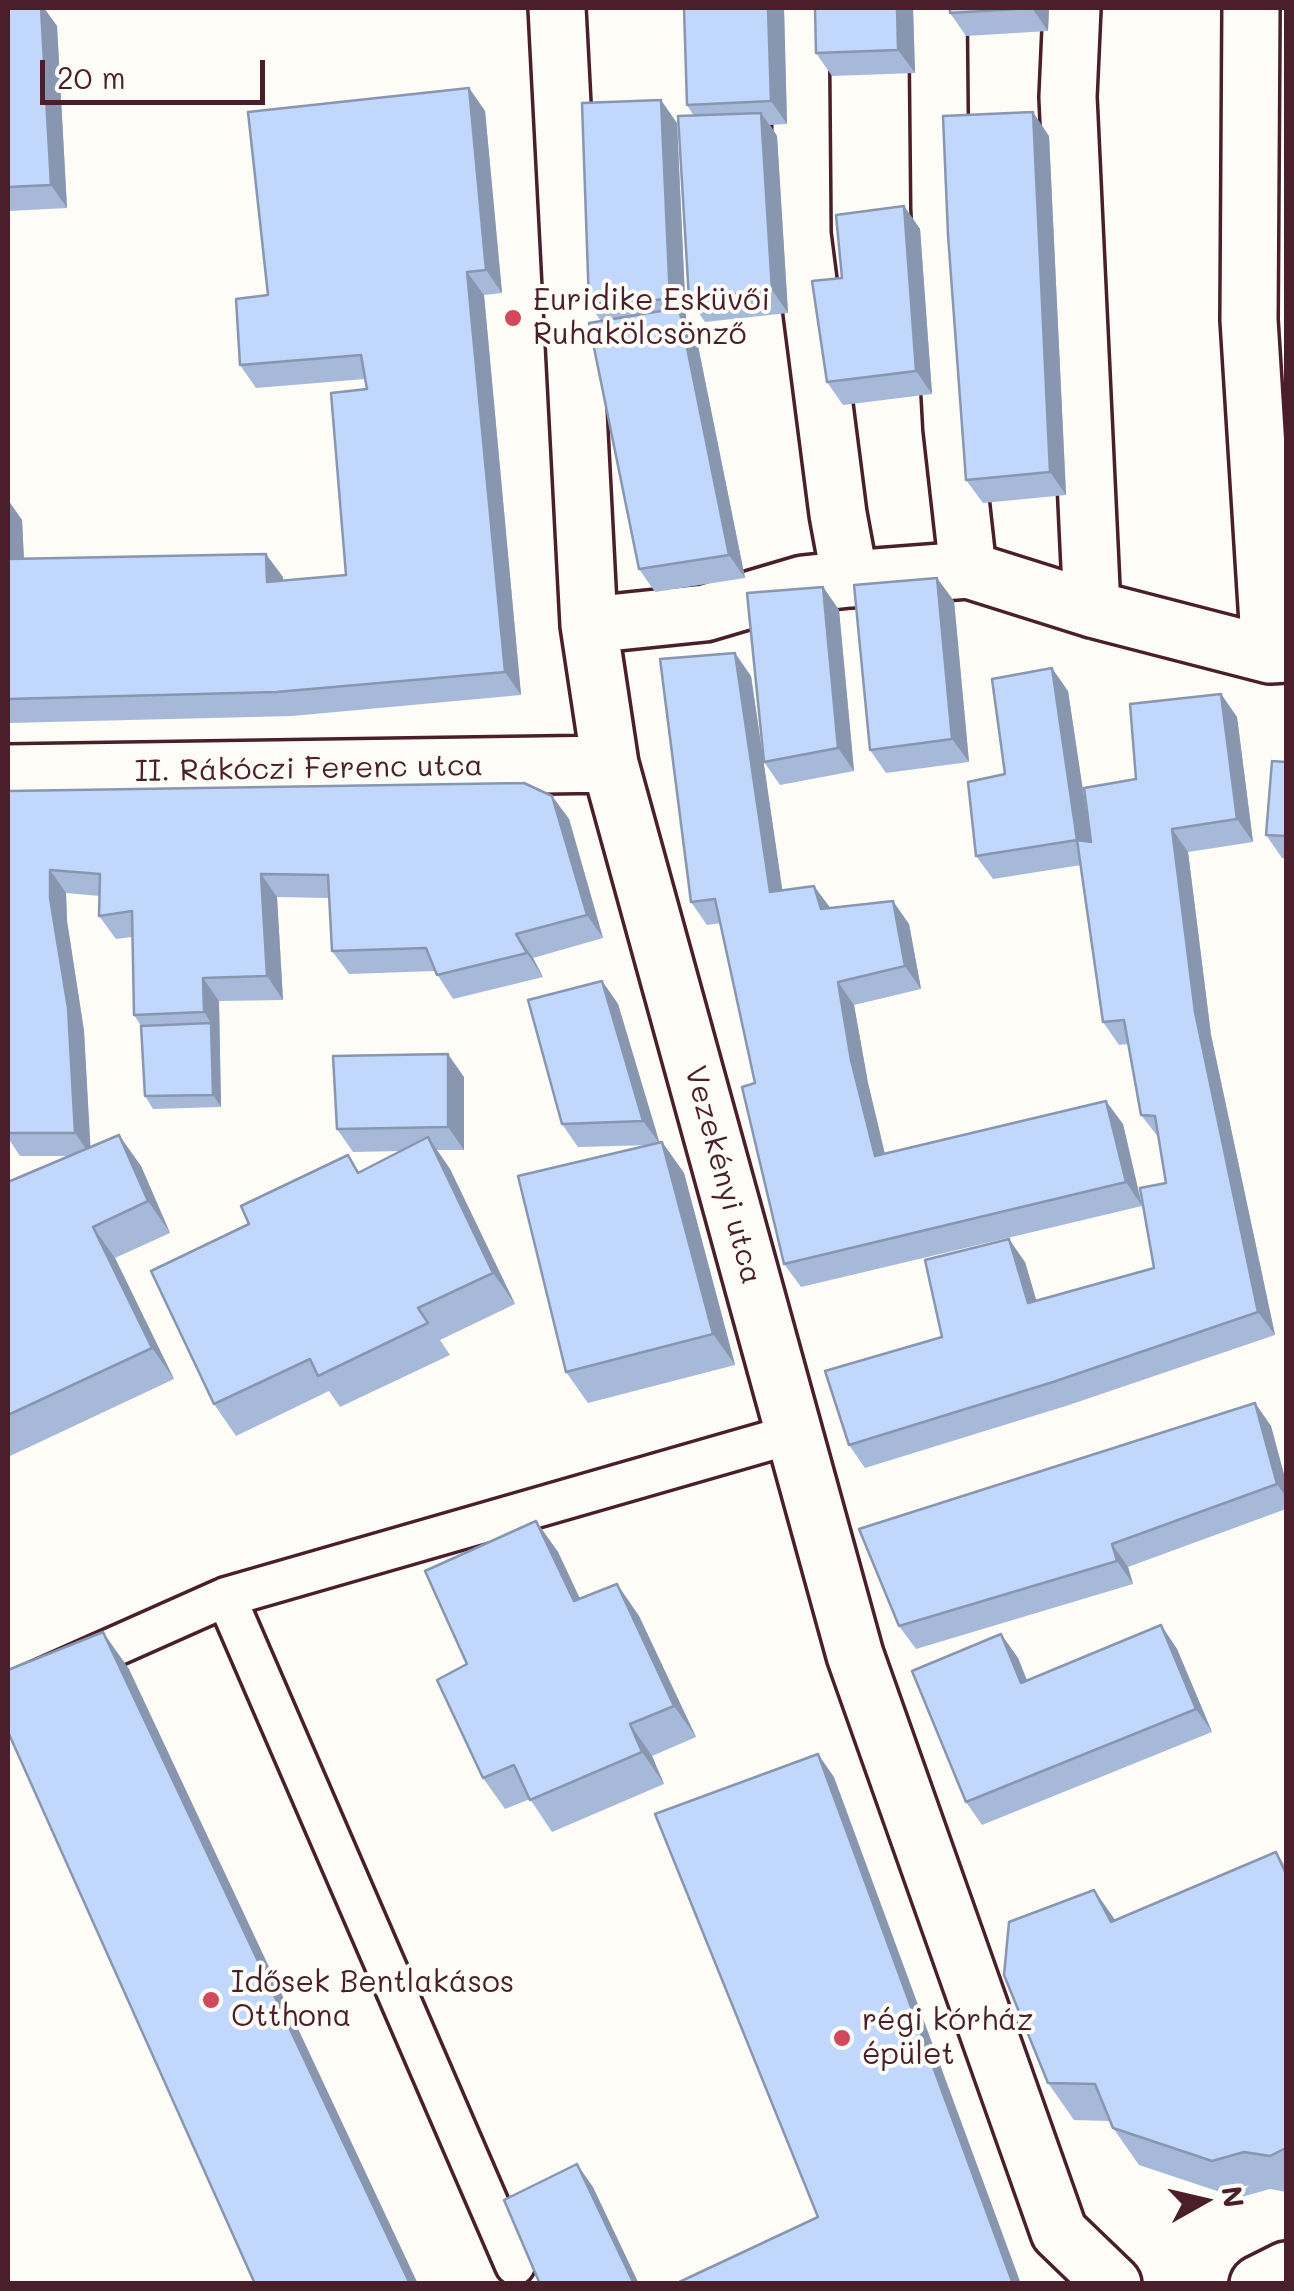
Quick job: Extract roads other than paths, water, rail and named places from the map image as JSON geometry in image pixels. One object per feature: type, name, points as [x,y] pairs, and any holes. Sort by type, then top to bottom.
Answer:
[{"type":"street","name":"Vezekényi utca","points":[[557,8],[589,625],[610,764],[855,1655],[1059,2232],[1114,2284]]},
{"type":"street","points":[[800,8],[802,234],[850,579]]},
{"type":"street","points":[[938,8],[940,208],[952,428],[968,570]]},
{"type":"street","points":[[1072,8],[1068,96],[1092,609]]},
{"type":"street","points":[[589,625],[704,613],[802,584],[968,570],[1092,609],[1278,655],[1249,320],[1252,8]]},
{"type":"street","name":"II. Rákóczi Ferenc utca","points":[[8,773],[610,764]]},
{"type":"street","points":[[1258,2284],[1286,2270]]},
{"type":"lane","points":[[8,1694],[226,1597],[794,1434]]},
{"type":"lane","points":[[226,1597],[515,2264]]},
{"type":"place","name":"Euridike Esküvői Ruhakölcsönző","points":[[513,318]]},
{"type":"place","name":"Idősek Bentlakásos Otthona","points":[[211,2000]]},
{"type":"place","name":"régi kórház épület","points":[[842,2038]]}]
